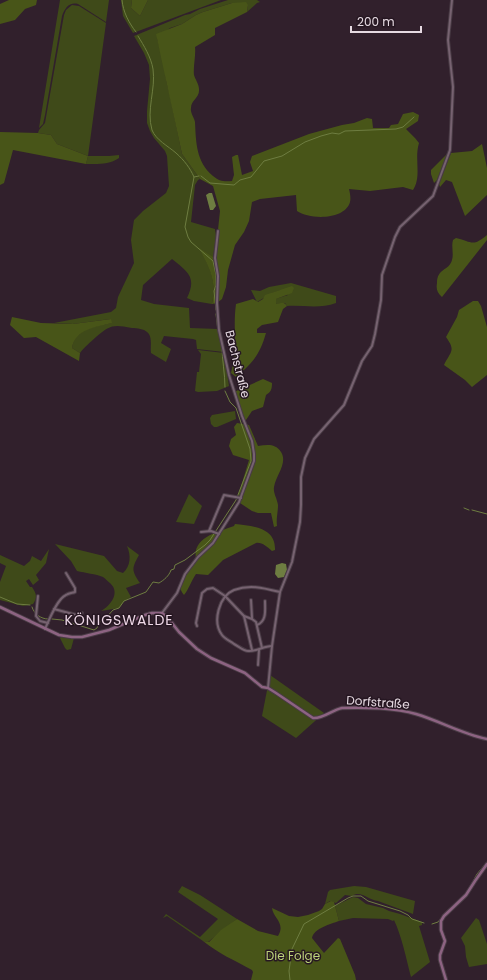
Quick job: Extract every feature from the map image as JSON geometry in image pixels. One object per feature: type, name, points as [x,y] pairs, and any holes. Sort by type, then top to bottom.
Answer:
[{"type":"street","points":[[0,607],[62,636],[72,637],[82,637],[109,630],[145,615],[162,613],[197,649],[211,658],[245,673],[262,687],[268,688],[272,646],[280,592],[293,558],[300,516],[302,467],[307,452],[314,439],[344,405],[362,361],[372,346],[381,300],[382,275],[395,237],[400,227],[433,196],[450,150],[452,87],[448,40],[452,0]]},
{"type":"street","name":"Bachstraße","points":[[162,613],[177,593],[185,574],[219,534],[240,498],[254,461],[252,441],[229,375],[219,330],[217,303],[218,276],[215,258],[218,231]]},
{"type":"street","points":[[209,531],[224,495],[240,498]]},
{"type":"street","points":[[201,532],[209,531],[219,534]]},
{"type":"street","points":[[46,628],[54,609],[63,597],[75,592],[75,588],[66,573]]},
{"type":"street","points":[[272,646],[259,650],[247,651],[225,638],[221,634],[219,626],[218,609],[225,596],[234,590],[250,587],[280,592]]},
{"type":"street","points":[[197,626],[197,616],[203,591],[208,588],[213,588],[225,596],[244,616],[252,619],[257,625],[262,648]]},
{"type":"street","points":[[38,596],[36,614],[38,619],[48,623]]},
{"type":"street","points":[[251,600],[252,619]]},
{"type":"street","points":[[257,625],[262,623],[264,619],[265,601]]},
{"type":"street","points":[[54,609],[80,616],[82,613]]},
{"type":"street","points":[[244,616],[252,650]]},
{"type":"street","points":[[258,665],[259,650]]},
{"type":"street","name":"Dorfstraße","points":[[268,688],[313,718],[320,718],[333,710],[342,708],[400,711],[415,714],[487,739]]},
{"type":"street","points":[[446,980],[440,960],[440,955],[445,942],[441,930],[441,921],[444,916],[466,895],[474,881],[487,864]]},
{"type":"shaded area","points":[[60,0],[109,0],[106,22],[78,4],[72,4],[64,10],[45,115],[43,124],[39,128]]},
{"type":"shaded area","points":[[121,0],[132,0],[131,8],[140,16],[148,0],[221,0],[133,33],[123,16]]},
{"type":"shaded area","points":[[228,0],[257,0],[260,2],[247,12],[248,5],[232,3],[203,12],[182,24],[170,28],[157,38],[182,154],[200,179],[195,185],[191,222],[215,229],[216,236],[213,257],[200,249],[212,275],[214,289],[212,304],[194,301],[187,298],[190,291],[191,280],[186,272],[172,259],[143,285],[141,300],[154,304],[189,308],[190,328],[218,329],[224,352],[197,349],[196,340],[193,339],[164,336],[161,343],[171,349],[166,362],[151,353],[150,336],[146,331],[138,328],[112,326],[101,333],[80,353],[72,348],[77,336],[81,332],[92,327],[111,323],[111,319],[73,324],[54,323],[111,312],[116,308],[118,297],[134,263],[131,240],[134,220],[166,193],[169,186],[167,156],[165,151],[154,138],[147,123],[150,79],[149,65],[134,36],[200,9]]},
{"type":"shaded area","points":[[72,5],[79,6],[106,23],[88,156],[57,144],[51,135],[38,133],[45,123],[64,15],[66,10]]},
{"type":"shaded area","points":[[119,155],[119,158],[107,163],[86,164],[88,156]]},
{"type":"shaded area","points":[[212,193],[216,206],[213,210],[210,210],[206,195]]},
{"type":"shaded area","points":[[291,283],[336,296],[336,303],[318,306],[287,306],[285,303],[276,304],[275,299],[288,295],[281,290],[272,293],[257,302],[251,290],[260,291],[269,287]]},
{"type":"shaded area","points":[[198,350],[224,353],[229,386],[217,391],[195,391],[201,354]]},
{"type":"shaded area","points":[[235,411],[236,419],[217,427],[214,427],[211,424],[210,418],[212,415]]},
{"type":"shaded area","points":[[189,494],[202,506],[194,524],[176,522]]},
{"type":"shaded area","points":[[55,544],[104,556],[117,571],[123,573],[128,567],[130,560],[127,546],[139,555],[134,566],[134,572],[140,583],[126,588],[131,597],[124,601],[119,608],[101,611],[111,603],[113,599],[113,587],[103,577],[77,571],[71,561]]},
{"type":"shaded area","points":[[49,549],[46,563],[36,575],[39,580],[33,585],[29,579],[26,581],[35,593],[36,599],[33,604],[23,606],[0,600],[0,582],[6,566],[0,563],[0,555],[24,566],[30,561],[32,556],[41,561]]},
{"type":"shaded area","points":[[282,563],[286,564],[287,570],[284,577],[278,578],[275,574],[276,565]]},
{"type":"shaded area","points":[[60,638],[74,638],[71,649],[67,650],[65,648]]},
{"type":"shaded area","points":[[270,675],[324,713],[296,738],[262,716]]},
{"type":"shaded area","points":[[182,886],[200,895],[237,919],[208,942],[203,941],[167,916],[163,918],[166,914],[200,937],[218,919],[178,892]]},
{"type":"shaded area","points":[[354,886],[366,887],[415,901],[413,914],[358,894],[352,896],[345,895],[336,903],[330,901],[325,904],[328,892],[330,890]]},
{"type":"shaded area","points":[[353,897],[358,898],[366,904],[383,908],[422,922],[422,925],[419,926],[430,962],[411,977],[402,940],[394,920],[353,918],[339,921],[335,906]]},
{"type":"shaded area","points":[[476,918],[479,920],[487,944],[487,964],[469,967],[465,946],[461,938]]},
{"type":"green space","points":[[9,0],[37,0],[36,5],[25,9],[15,20],[0,24],[0,4]]},
{"type":"green space","points":[[132,0],[148,0],[140,16],[131,8]]},
{"type":"green space","points":[[246,2],[248,5],[247,12],[215,28],[215,35],[195,47],[194,75],[199,92],[191,105],[191,110],[195,122],[200,158],[207,170],[213,176],[220,180],[232,181],[234,175],[232,157],[236,155],[238,155],[242,175],[253,171],[250,162],[252,156],[309,134],[354,123],[367,118],[372,119],[373,128],[389,128],[391,125],[398,124],[403,114],[413,112],[419,115],[418,121],[406,129],[419,143],[417,155],[418,173],[416,185],[413,190],[403,187],[370,191],[349,189],[350,202],[347,208],[334,215],[326,217],[310,216],[297,211],[296,195],[260,199],[252,202],[249,221],[244,232],[235,245],[222,299],[217,303],[212,304],[213,281],[209,268],[199,248],[215,258],[220,211],[213,186],[200,179],[182,154],[156,34],[182,24],[203,12],[232,3]]},
{"type":"green space","points":[[0,132],[38,133],[51,135],[57,144],[88,156],[86,164],[13,150],[4,183],[0,185]]},
{"type":"green space","points":[[482,144],[487,168],[487,195],[465,216],[452,182],[446,180],[440,187],[439,184],[451,153],[472,151]]},
{"type":"green space","points":[[447,154],[437,180],[434,183],[431,170]]},
{"type":"green space","points":[[487,235],[487,240],[442,297],[437,289],[438,278],[441,272],[450,264],[452,260],[453,240],[456,238],[469,242],[475,242]]},
{"type":"green space","points":[[292,286],[294,288],[292,293],[276,299],[276,304],[284,303],[287,306],[283,309],[278,322],[262,325],[257,329],[257,333],[266,333],[261,347],[255,358],[236,377],[231,373],[235,352],[236,304],[253,299],[258,302],[263,299],[265,295]]},
{"type":"green space","points":[[473,301],[478,301],[481,306],[487,327],[487,375],[472,387],[444,365],[452,348],[446,337],[457,317],[459,310]]},
{"type":"green space","points":[[12,317],[41,323],[73,324],[111,319],[112,323],[87,330],[77,337],[72,348],[80,353],[79,361],[36,337],[24,338],[10,325]]},
{"type":"green space","points":[[263,379],[272,383],[272,387],[266,395],[263,407],[252,411],[246,420],[243,419],[234,392]]},
{"type":"green space","points":[[237,423],[249,425],[258,446],[268,445],[276,447],[283,456],[282,465],[274,487],[278,505],[277,526],[274,527],[271,513],[258,513],[240,503],[238,496],[249,460],[233,455],[229,446],[231,439],[236,435],[234,427]]},
{"type":"green space","points":[[235,524],[255,527],[267,532],[272,537],[275,550],[272,551],[262,544],[256,543],[223,560],[208,575],[196,574],[184,595],[180,586],[181,581],[196,559],[198,545],[208,536],[234,526]]},
{"type":"green space","name":"Die Folge","points":[[331,901],[334,902],[339,921],[319,929],[312,938],[324,953],[338,938],[340,939],[356,980],[251,980],[252,970],[209,946],[203,941],[209,942],[221,930],[237,919],[258,931],[278,936],[281,928],[272,908],[289,916],[298,917],[319,911],[325,904]]},
{"type":"waterway","points":[[122,0],[127,17],[136,32]]},
{"type":"waterway","points":[[138,36],[149,56],[153,69],[154,77],[150,107],[150,122],[152,130],[159,140],[182,158],[194,177],[185,227],[191,242],[213,261],[216,275],[216,285],[214,291],[216,310]]},
{"type":"waterway","points":[[201,176],[210,183],[234,185],[240,180],[251,177],[264,161],[282,156],[305,142],[321,136],[332,133],[339,134],[345,131],[396,129],[403,127],[414,117]]},
{"type":"waterway","points":[[194,177],[199,176]]},
{"type":"waterway","points":[[216,314],[218,331]]},
{"type":"waterway","points":[[222,346],[225,387]]},
{"type":"waterway","points":[[100,622],[113,610],[119,608],[124,601],[146,592],[153,582],[159,583],[163,581],[171,570],[174,569],[175,565],[185,560],[205,545],[210,540],[236,500],[251,461],[250,449],[236,408],[230,402],[225,391]]},
{"type":"waterway","points":[[464,508],[469,510]]},
{"type":"waterway","points":[[472,510],[487,514]]},
{"type":"waterway","points":[[0,597],[17,604],[30,605]]},
{"type":"waterway","points":[[32,607],[38,616],[48,619]]},
{"type":"waterway","points":[[52,619],[62,620],[94,630],[98,625]]},
{"type":"waterway","points":[[471,885],[477,874],[487,862]]},
{"type":"waterway","points":[[290,980],[289,971],[292,949],[304,924],[348,898],[353,896],[361,896],[368,901],[400,911],[412,919],[424,923]]},
{"type":"waterway","points":[[432,924],[438,922],[446,912]]},
{"type":"district","name":"KÖNIGSWALDE","points":[[119,620]]}]
